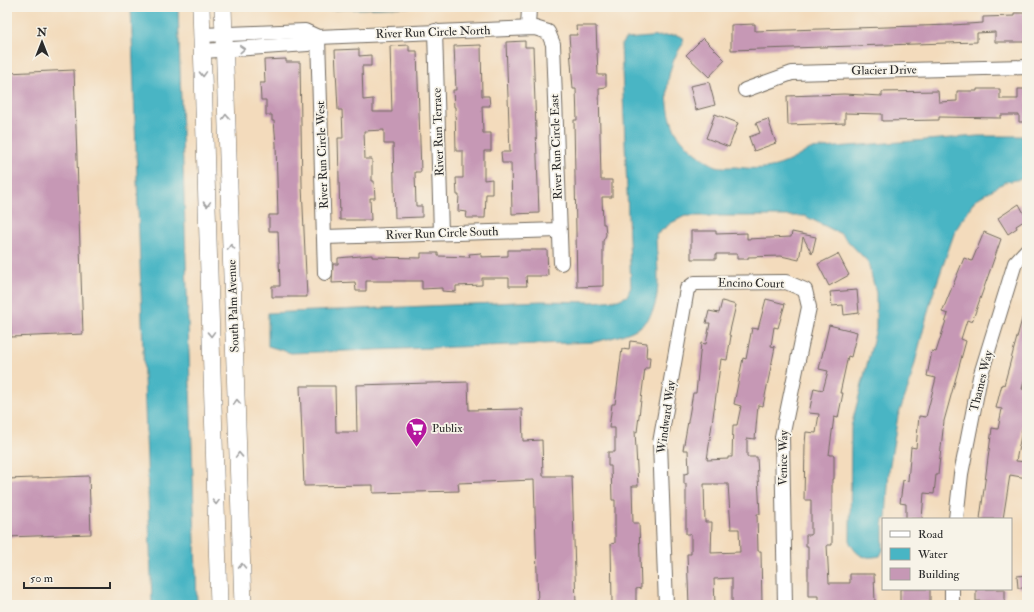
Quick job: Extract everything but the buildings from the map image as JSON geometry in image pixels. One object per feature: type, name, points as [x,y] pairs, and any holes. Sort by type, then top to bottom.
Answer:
[{"type":"main road","name":"South Palm Avenue","points":[[201,7],[219,605]]},
{"type":"main road","name":"South Palm Avenue","points":[[223,7],[243,605]]},
{"type":"street","points":[[528,28],[529,7]]},
{"type":"street","name":"River Run Circle North","points":[[202,43],[224,42],[308,44],[318,37],[528,28],[535,28],[548,32]]},
{"type":"street","name":"River Run Terrace","points":[[435,31],[441,233]]},
{"type":"street","name":"River Run Circle East","points":[[548,32],[553,44],[561,263]]},
{"type":"street","name":"River Run Circle West","points":[[318,37],[325,273]]},
{"type":"street","name":"Glacier Drive","points":[[745,90],[792,73],[1027,67]]},
{"type":"street","name":"River Run Circle South","points":[[324,238],[559,230]]},
{"type":"street","name":"Thames Way","points":[[956,518],[960,474],[980,377],[1015,263],[1027,250]]},
{"type":"street","name":"Encino Court","points":[[695,283],[786,282],[805,290]]},
{"type":"street","name":"Windward Way","points":[[666,605],[660,443],[687,289],[695,283]]},
{"type":"street","name":"Venice Way","points":[[785,605],[782,437],[808,307],[805,290]]},
{"type":"street","points":[[952,590],[952,605]]},
{"type":"water","points":[[131,7],[178,7],[197,605],[152,605]]},
{"type":"water","points":[[271,7],[411,7],[275,12]]},
{"type":"water","points":[[676,35],[682,37],[683,44],[672,63],[669,74],[667,96],[670,118],[676,133],[680,138],[691,149],[716,166],[766,168],[783,164],[810,149],[978,136],[1027,136],[1027,178],[1005,182],[975,200],[955,231],[931,300],[909,386],[898,416],[889,470],[886,518],[882,518],[882,552],[880,556],[862,556],[850,543],[851,427],[876,329],[876,293],[868,262],[841,234],[805,216],[685,216],[671,223],[656,235],[658,270],[657,296],[654,308],[649,318],[641,326],[625,334],[594,342],[291,353],[268,346],[268,313],[541,301],[592,302],[618,300],[627,296],[631,287],[621,45],[625,39]]},
{"type":"place","name":"Publix","points":[[416,448]]}]
